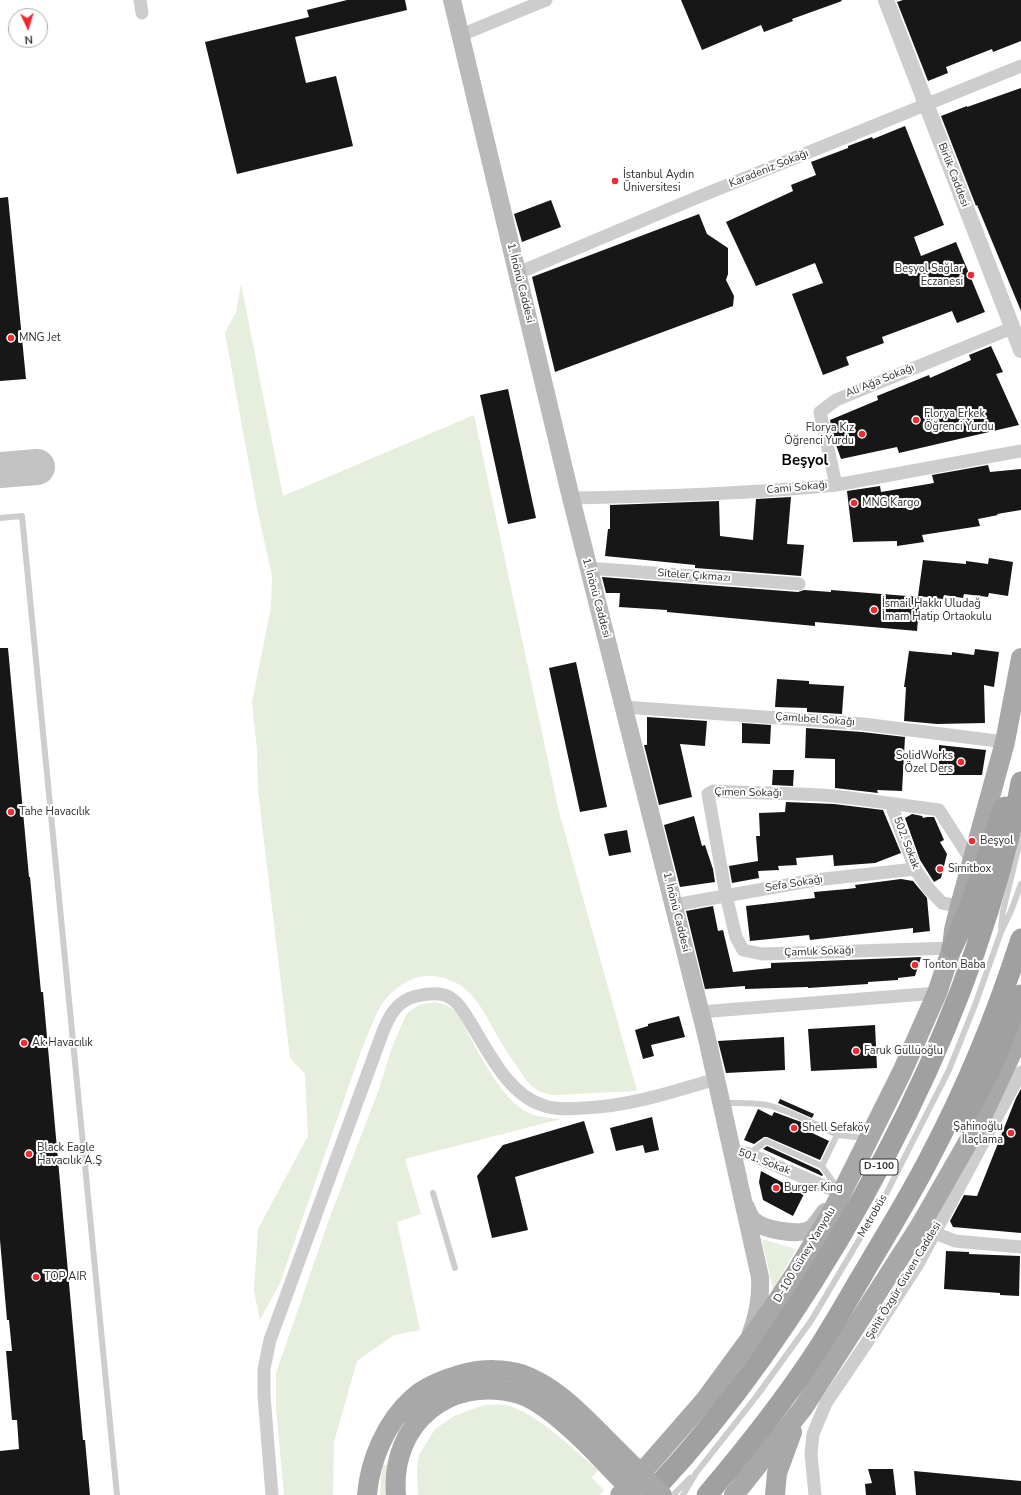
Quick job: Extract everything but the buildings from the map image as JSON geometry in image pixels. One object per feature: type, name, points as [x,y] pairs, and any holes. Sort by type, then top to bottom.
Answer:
[{"type":"highway","points":[[952,948],[965,921],[976,892],[1003,809],[1020,787]]},
{"type":"highway","name":"D-100","points":[[649,1495],[693,1446],[733,1397],[785,1325],[822,1269],[895,1138],[930,1068],[966,979],[991,903],[1020,787]]},
{"type":"highway","points":[[707,1495],[794,1385],[842,1310],[888,1233],[929,1159],[954,1109],[997,1007],[1021,939]]},
{"type":"highway","points":[[888,1233],[906,1214],[925,1190],[942,1160],[990,1068],[1021,994]]},
{"type":"main road","name":"1. İnönü Caddesi","points":[[452,0],[588,568],[674,905],[722,1103],[740,1152],[742,1195]]},
{"type":"main road","name":"D-100 Güney Yanyolu","points":[[620,1495],[706,1399],[795,1274],[833,1210],[840,1193],[902,1072],[937,993],[952,948],[954,930],[960,906],[1005,742],[1021,658]]},
{"type":"main road","points":[[734,1495],[803,1408],[985,1124],[1021,1033]]},
{"type":"main road","points":[[742,1195],[752,1220],[770,1228],[794,1233],[811,1229],[840,1193]]},
{"type":"main road","points":[[742,1195],[760,1277],[758,1314],[748,1342]]},
{"type":"main road","points":[[367,1495],[370,1473],[377,1451],[397,1415],[413,1398],[429,1387],[443,1380],[481,1370],[503,1371],[520,1374],[541,1382],[557,1393],[636,1495]]},
{"type":"main road","points":[[396,1495],[398,1465],[402,1448],[420,1418],[430,1408],[443,1400],[463,1393],[482,1389],[501,1390],[520,1395],[541,1406],[594,1439],[662,1495]]},
{"type":"main road","points":[[775,1495],[777,1473],[788,1440],[803,1408]]},
{"type":"street","points":[[461,35],[546,0]]},
{"type":"street","name":"Birlik Caddesi","points":[[886,0],[1021,350]]},
{"type":"street","name":"Karadeniz Sokağı","points":[[518,273],[684,203],[1021,66]]},
{"type":"street","name":"Ali Ağa Sokağı","points":[[836,485],[820,412],[836,400],[1012,328]]},
{"type":"street","name":"Cami Sokağı","points":[[571,498],[729,494],[836,485],[1021,451]]},
{"type":"street","name":"Siteler Çıkmazı","points":[[588,568],[799,584]]},
{"type":"street","name":"Çamlıbel Sokağı","points":[[624,707],[863,724],[1005,742]]},
{"type":"street","name":"Çimen Sokağı","points":[[726,895],[708,794],[713,791],[820,795],[891,804]]},
{"type":"street","points":[[891,804],[939,810],[973,863]]},
{"type":"street","name":"502. Sokak","points":[[891,804],[915,869],[929,889],[942,902],[960,906]]},
{"type":"street","name":"Sefa Sokağı","points":[[674,905],[815,880],[915,869]]},
{"type":"street","name":"Çamlık Sokağı","points":[[726,895],[736,937],[743,950],[762,954],[952,948]]},
{"type":"street","points":[[272,1495],[264,1388],[264,1368],[270,1340],[382,1034],[394,1010],[408,998],[430,993],[449,997],[463,1011],[493,1060],[513,1086],[527,1098],[542,1106],[568,1109],[609,1107],[650,1098],[716,1078]]},
{"type":"street","points":[[700,1012],[937,993]]},
{"type":"street","name":"Şehit Özgür Güven Caddesi","points":[[815,1495],[811,1454],[813,1434],[826,1403],[918,1264],[935,1233],[985,1124],[1021,1072]]},
{"type":"street","name":"501. Sokak","points":[[740,1152],[840,1193]]},
{"type":"street","points":[[935,1233],[955,1241],[1021,1247]]},
{"type":"lane","points":[[0,518],[22,516],[117,1495]]},
{"type":"lane","name":"Metrobüs","points":[[1001,932],[1003,911],[1021,837]]},
{"type":"lane","name":"Metrobüs","points":[[683,1495],[696,1473],[756,1397],[811,1321],[885,1196],[949,1070],[975,1005],[1001,932],[1021,884]]},
{"type":"lane","points":[[722,1103],[768,1105],[799,1117],[837,1135],[869,1138]]},
{"type":"lane","points":[[822,1166],[837,1135]]},
{"type":"lane","points":[[740,1152],[766,1141],[822,1166],[840,1193]]},
{"type":"lane","points":[[433,1193],[455,1268]]},
{"type":"lane","name":"Metrobüs","points":[[672,1495],[696,1473]]},
{"type":"green space","points":[[241,284],[283,496],[474,415],[559,812],[637,1091],[554,1095],[541,1092],[531,1086],[524,1077],[502,1044],[480,1006],[466,989],[457,983],[433,976],[418,977],[404,983],[382,1004],[373,1021],[360,1054],[280,1283],[260,1320],[254,1291],[258,1229],[308,1136],[305,1074],[290,1058],[258,791],[257,750],[252,702],[271,607],[272,576],[257,508],[225,333],[236,312]]},
{"type":"green space","points":[[435,1002],[446,1005],[457,1012],[486,1066],[505,1093],[515,1104],[533,1115],[561,1119],[405,1159],[421,1214],[397,1222],[420,1330],[394,1335],[357,1361],[334,1442],[333,1495],[284,1495],[276,1408],[276,1373],[331,1214],[379,1089],[392,1047],[407,1013],[419,1005]]},
{"type":"green space","points":[[762,1239],[796,1249],[773,1290]]},
{"type":"green space","points":[[484,1405],[506,1405],[530,1415],[542,1423],[598,1470],[592,1478],[604,1490],[600,1495],[418,1495],[417,1471],[419,1455],[435,1429],[454,1416]]},
{"type":"green space","points":[[382,1465],[387,1465],[387,1495],[380,1495]]},
{"type":"taxiway","points":[[0,470],[37,467]]},
{"type":"place","name":"İstanbul Aydın Üniversitesi","points":[[615,181]]},
{"type":"place","name":"Beşyol Sağlar Eczanesi","points":[[971,275]]},
{"type":"place","name":"MNG Jet","points":[[11,338]]},
{"type":"place","name":"Florya Erkek Öğrenci Yurdu","points":[[916,420]]},
{"type":"place","name":"Florya Kız Öğrenci Yurdu","points":[[862,434]]},
{"type":"place","name":"MNG Kargo","points":[[854,503]]},
{"type":"place","name":"İsmail Hakkı Uludağ İmam Hatip Ortaokulu","points":[[874,610]]},
{"type":"place","name":"SolidWorks Özel Ders","points":[[961,762]]},
{"type":"place","name":"Tahe Havacılık","points":[[11,812]]},
{"type":"place","name":"Beşyol","points":[[972,841]]},
{"type":"place","name":"Simitbox","points":[[940,869]]},
{"type":"place","name":"Tonton Baba","points":[[915,965]]},
{"type":"place","name":"Ak Havacılık","points":[[24,1043]]},
{"type":"place","name":"Faruk Güllüoğlu","points":[[856,1051]]},
{"type":"place","name":"Shell Sefaköy","points":[[794,1128]]},
{"type":"place","name":"Şahinoğlu İlaçlama","points":[[1011,1133]]},
{"type":"place","name":"Black Eagle Havacılık A.Ş","points":[[29,1154]]},
{"type":"place","name":"Burger King","points":[[776,1188]]},
{"type":"place","name":"TOP AIR","points":[[36,1277]]},
{"type":"district","name":"Beşyol","points":[[805,461]]}]
